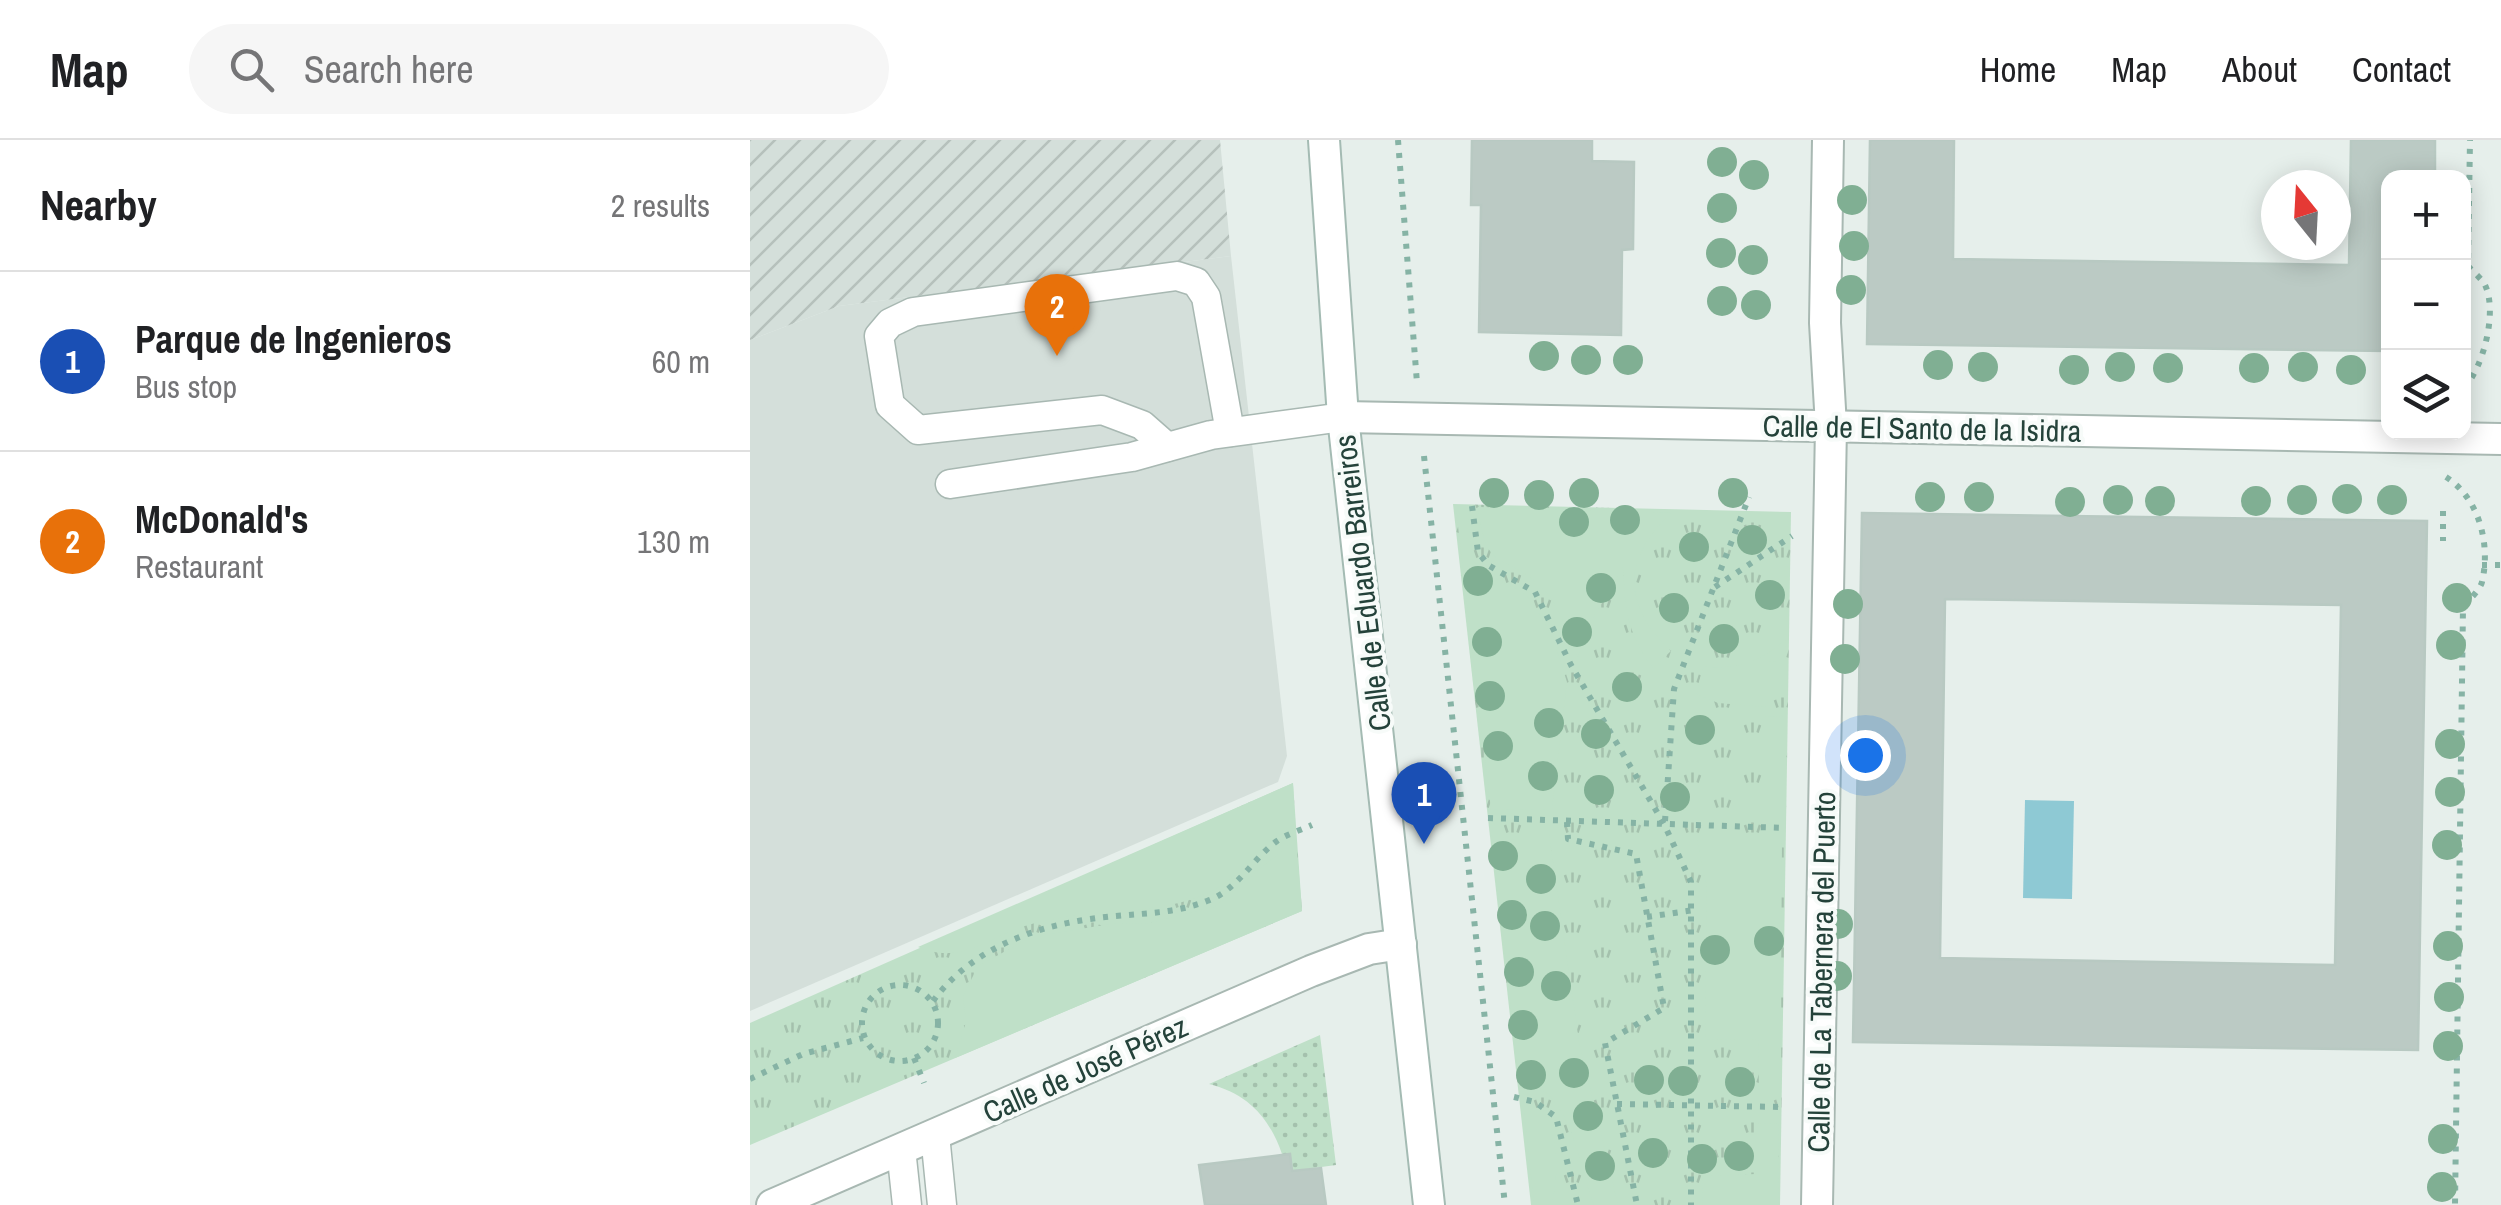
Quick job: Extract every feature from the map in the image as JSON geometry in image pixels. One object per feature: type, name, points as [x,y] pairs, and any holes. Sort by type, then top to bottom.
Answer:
[{"type":"street","name":"Calle de Eduardo Barreiros","points":[[1324,140],[1343,417],[1429,1205]]},
{"type":"street","name":"Calle de La Tabernera del Puerto","points":[[1818,1205],[1831,426],[1824,323],[1828,140]]},
{"type":"street","name":"Calle de El Santo de la Isidra","points":[[1343,417],[2501,439]]},
{"type":"street","name":"Calle de José Pérez","points":[[772,1205],[1311,970],[1370,949],[1401,944]]},
{"type":"lane","points":[[1167,448],[1142,425],[1102,410],[918,430],[890,405],[879,336],[890,323],[913,312],[1177,276],[1196,282],[1206,297],[1230,432]]},
{"type":"lane","points":[[950,484],[1132,457],[1230,432],[1343,417]]},
{"type":"lane","points":[[935,1135],[942,1205]]},
{"type":"lane","points":[[901,1149],[907,1205]]},
{"type":"path","points":[[1398,140],[1420,418],[1505,1205]]},
{"type":"path","points":[[2470,140],[2468,266],[2485,285],[2487,311],[2482,358],[2471,376]]},
{"type":"path","points":[[2487,311],[2501,311]]},
{"type":"path","points":[[2434,470],[2472,498],[2481,524],[2482,584],[2463,607],[2454,1205]]},
{"type":"path","points":[[1664,824],[1674,690],[1750,498]]},
{"type":"path","points":[[1472,506],[1478,552],[1488,565],[1536,592],[1571,665],[1664,824],[1691,882],[1691,1205]]},
{"type":"path","points":[[2443,511],[2444,541]]},
{"type":"path","points":[[1713,588],[1797,532]]},
{"type":"path","points":[[2482,564],[2501,565]]},
{"type":"path","points":[[1488,818],[1792,828]]},
{"type":"path","points":[[1567,822],[1568,839],[1636,854],[1664,1008],[1605,1043],[1637,1205]]},
{"type":"path","points":[[933,1001],[948,980],[976,959],[1024,934],[1115,916],[1143,917],[1211,900],[1242,878],[1276,842],[1312,825]]},
{"type":"path","points":[[1647,916],[1694,910]]},
{"type":"path","points":[[903,984],[920,990],[933,1001],[938,1017],[937,1034],[914,1058],[896,1061],[880,1056],[863,1038],[864,1011],[872,996],[886,986],[903,984]]},
{"type":"path","points":[[750,1079],[804,1054],[863,1038]]},
{"type":"path","points":[[914,1058],[924,1083]]},
{"type":"path","points":[[1514,1098],[1535,1102],[1556,1117],[1578,1205]]},
{"type":"path","points":[[1617,1104],[1788,1107]]},
{"type":"shaded area","points":[[750,140],[1220,140],[1231,256],[839,306],[750,340]]},
{"type":"shaded area","points":[[1231,256],[1287,756],[1278,782],[750,1011],[750,340],[839,306]]},
{"type":"green space","points":[[1453,504],[1791,512],[1780,1205],[1531,1205]]},
{"type":"green space","points":[[1478,507],[1671,513],[1643,548],[1634,582],[1643,616],[1671,651],[1653,668],[1638,643],[1626,607],[1624,566],[1593,618],[1578,657],[1547,594],[1527,576],[1498,559],[1486,544]]},
{"type":"green space","points":[[1456,509],[1467,509],[1472,559],[1482,572],[1521,591],[1532,601],[1553,638],[1567,682],[1552,809],[1491,810]]},
{"type":"green space","points":[[1786,638],[1785,661],[1767,662],[1767,707],[1718,703],[1696,694],[1703,666],[1748,663]]},
{"type":"green space","points":[[1764,716],[1785,717],[1785,819],[1764,819]]},
{"type":"green space","points":[[1293,783],[1302,911],[750,1145],[750,1023]]},
{"type":"green space","points":[[1293,783],[1295,824],[1230,879],[1206,894],[1139,910],[1047,920],[960,951],[933,952],[918,947]]},
{"type":"green space","points":[[1491,834],[1549,834],[1579,1042],[1618,1205],[1594,1205],[1562,1112],[1537,1086],[1519,1081]]},
{"type":"green space","points":[[1296,839],[1302,911],[955,1058],[966,1022],[963,996],[978,966],[1026,940],[1050,934],[1116,923],[1144,924],[1214,907]]},
{"type":"green space","points":[[1697,840],[1782,840],[1780,1091],[1759,1091],[1758,1039],[1705,1040],[1707,887]]},
{"type":"green space","points":[[1320,1035],[1336,1165],[1292,1171],[1290,1155],[1282,1154],[1271,1129],[1255,1109],[1235,1094],[1209,1084]]},
{"type":"green space","points":[[1524,1112],[1542,1114],[1552,1137],[1556,1169],[1552,1205],[1534,1205]]},
{"type":"green space","points":[[1779,1123],[1778,1205],[1702,1205],[1703,1176],[1756,1174],[1756,1124]]},
{"type":"water","points":[[2025,800],[2074,801],[2072,899],[2023,898]]},
{"type":"building","points":[[1472,140],[1592,140],[1592,161],[1634,162],[1633,249],[1622,250],[1621,335],[1479,332],[1481,205],[1471,205]]},
{"type":"building","points":[[1870,140],[1954,140],[1953,259],[2349,265],[2351,140],[2435,140],[2435,170],[2381,170],[2381,351],[1867,344]]},
{"type":"building","points":[[1862,513],[2427,521],[2418,1050],[1853,1042]],"holes":[[[1945,599],[2341,605],[2335,965],[1940,958]]]},
{"type":"building","points":[[1290,1154],[1292,1171],[1321,1168],[1326,1205],[1205,1205],[1199,1165]]},
{"type":"place","name":"McDonald's","points":[[1057,356]]},
{"type":"place","name":"Parque de Ingenieros","points":[[1424,844]]}]
